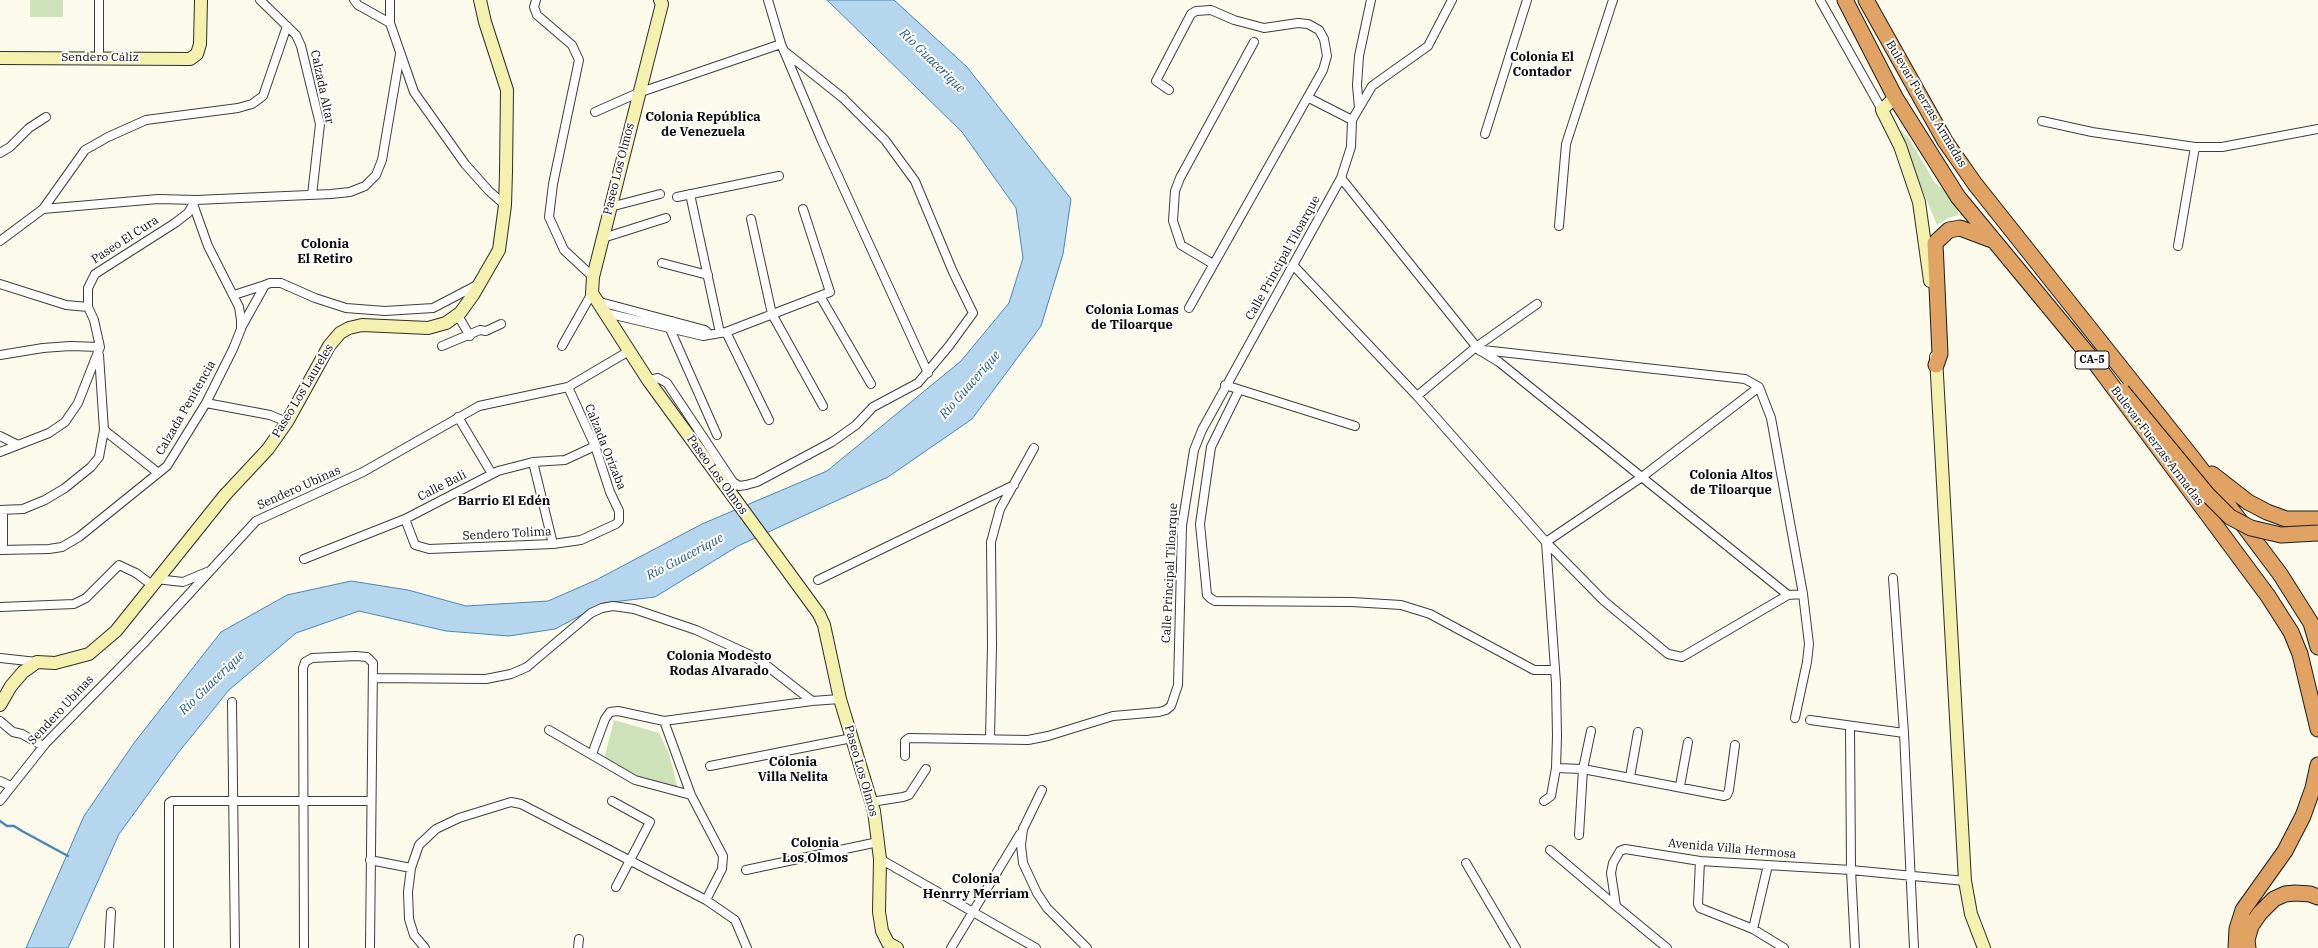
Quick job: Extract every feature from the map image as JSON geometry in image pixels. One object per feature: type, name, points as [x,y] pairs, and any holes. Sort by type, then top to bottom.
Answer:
[{"type":"highway","name":"Bulevar Fuerzas Armadas","points":[[1845,0],[1895,97],[1958,197],[2116,387],[2262,587],[2281,616],[2300,654],[2318,729]]},
{"type":"highway","name":"Bulevar Fuerzas Armadas","points":[[1866,0],[1945,141],[1975,184],[2195,461],[2280,574],[2311,623],[2317,640]]},
{"type":"highway","points":[[1936,365],[1940,354],[1935,243],[1949,230],[1960,228],[1968,229],[1994,241]]},
{"type":"highway","points":[[2116,387],[2207,494],[2230,517],[2251,528],[2281,535],[2318,533]]},
{"type":"highway","points":[[2195,461],[2248,502],[2267,512],[2286,519],[2318,520]]},
{"type":"highway","points":[[2236,948],[2237,929],[2243,910],[2285,851],[2303,816],[2313,788],[2318,765]]},
{"type":"highway","points":[[2248,948],[2247,940],[2251,926],[2260,913],[2274,899],[2285,894],[2295,893],[2310,894],[2318,897]]},
{"type":"highway","points":[[2255,948],[2254,940],[2260,927],[2270,914],[2284,904],[2298,902],[2318,907]]},
{"type":"street","points":[[99,0],[99,57]]},
{"type":"street","name":"Sendero Cáliz","points":[[0,58],[99,57],[190,59],[197,54],[200,44],[200,0]]},
{"type":"street","name":"Calzada Altar","points":[[260,0],[296,35],[301,46],[320,124],[312,195]]},
{"type":"street","points":[[354,0],[358,5],[390,23]]},
{"type":"street","points":[[390,0],[390,23],[414,92],[437,127],[470,169],[489,191],[505,205]]},
{"type":"street","name":"Paseo Los Laureles","points":[[37,662],[54,663],[89,654],[116,631],[228,490],[268,449],[286,422],[329,346],[340,333],[349,328],[362,325],[428,328],[446,323],[457,314],[479,284],[499,250],[505,205],[507,90],[485,22],[480,0]]},
{"type":"street","points":[[536,0],[534,7],[537,15],[572,45],[579,60],[553,184],[549,217],[564,250],[593,277]]},
{"type":"street","points":[[768,0],[782,48],[822,141],[928,373]]},
{"type":"street","points":[[1359,108],[1357,85],[1359,56],[1371,0]]},
{"type":"street","points":[[1308,98],[1352,120],[1372,86],[1428,46],[1452,0]]},
{"type":"street","points":[[1485,134],[1527,0]]},
{"type":"street","points":[[1559,226],[1566,144],[1613,0]]},
{"type":"street","points":[[1820,0],[1882,110],[1900,146],[1919,202],[1928,257],[1936,365],[1965,882],[1970,914],[1984,948]]},
{"type":"street","points":[[1873,0],[1875,17]]},
{"type":"street","name":"Paseo Los Olmos","points":[[661,1],[593,277],[629,351],[658,396],[810,602],[824,625],[840,699],[871,802],[880,859],[879,912],[882,931],[888,943],[897,948]]},
{"type":"street","points":[[1169,90],[1156,80],[1191,14],[1202,9],[1211,10],[1234,20],[1264,28],[1281,27],[1298,23],[1308,24],[1319,30],[1324,39],[1327,56],[1323,70],[1189,308]]},
{"type":"street","points":[[0,241],[43,209],[85,150],[108,137],[146,120],[238,108],[252,104],[263,96],[287,26]]},
{"type":"street","points":[[1213,264],[1182,245],[1173,221],[1175,191],[1180,178],[1254,42]]},
{"type":"street","points":[[595,112],[638,93],[782,48]]},
{"type":"street","points":[[648,380],[658,378],[667,383],[733,482],[738,486],[757,482],[832,442],[856,425],[873,407],[918,383],[928,373],[973,313],[953,272],[915,181],[885,140],[843,98],[782,48]]},
{"type":"street","points":[[43,209],[158,199],[195,202],[312,195],[350,192],[365,186],[376,175],[386,146],[400,54]]},
{"type":"street","points":[[1882,110],[1895,97]]},
{"type":"street","points":[[0,153],[10,147],[28,128],[46,117]]},
{"type":"street","name":"Calle Principal Tiloarque","points":[[905,756],[905,741],[909,738],[1028,740],[1048,736],[1113,716],[1159,712],[1166,710],[1171,706],[1178,685],[1182,526],[1194,450],[1202,430],[1225,385],[1341,178],[1351,147],[1352,120]]},
{"type":"street","points":[[2042,121],[2092,132],[2195,147],[2222,147],[2318,129]]},
{"type":"street","points":[[2178,246],[2195,147]]},
{"type":"street","points":[[677,197],[779,176]]},
{"type":"street","points":[[1341,178],[1477,348],[1499,362],[1788,595]]},
{"type":"street","points":[[610,207],[660,194]]},
{"type":"street","points":[[690,194],[708,275],[723,332],[769,420]]},
{"type":"street","name":"Calzada Penitencia","points":[[1,550],[62,546],[79,537],[157,472],[167,466],[206,403],[233,349],[241,329],[239,307],[208,246],[195,202]]},
{"type":"street","name":"Paseo El Cura","points":[[2,510],[23,509],[45,500],[65,488],[91,467],[99,456],[104,430],[99,350],[94,320],[88,307],[88,288],[95,274],[175,223],[188,213],[195,202]]},
{"type":"street","points":[[607,306],[670,329],[697,335],[723,332],[830,292],[803,209]]},
{"type":"street","points":[[603,238],[666,218]]},
{"type":"street","points":[[751,220],[772,314],[823,406]]},
{"type":"street","points":[[662,263],[708,275]]},
{"type":"street","points":[[1293,266],[1417,396],[1546,542],[1604,601],[1668,654],[1675,657],[1682,657],[1788,595],[1803,594]]},
{"type":"street","points":[[234,295],[264,285],[281,283],[315,298],[346,308],[385,311],[433,308],[479,284]]},
{"type":"street","points":[[0,284],[66,305],[88,307]]},
{"type":"street","points":[[241,329],[264,285]]},
{"type":"street","points":[[820,296],[871,384]]},
{"type":"street","points":[[1417,396],[1477,348],[1537,304]]},
{"type":"street","points":[[607,306],[705,330],[709,334]]},
{"type":"street","points":[[562,346],[607,306]]},
{"type":"street","points":[[457,314],[470,336]]},
{"type":"street","points":[[672,321],[670,329],[717,435]]},
{"type":"street","points":[[442,346],[470,336],[480,330],[486,331],[501,324]]},
{"type":"street","points":[[0,355],[49,347],[99,350],[78,403],[65,422],[49,433],[0,452]]},
{"type":"street","points":[[1477,348],[1745,379],[1759,387],[1771,418],[1803,594],[1809,644],[1807,662],[1795,718]]},
{"type":"street","name":"Sendero Ubinas","points":[[0,801],[43,746],[144,643],[256,521],[363,472],[479,406],[568,387],[629,351]]},
{"type":"street","points":[[1225,385],[1354,426]]},
{"type":"street","name":"Calzada Orizaba","points":[[568,387],[595,446],[620,516]]},
{"type":"street","points":[[1546,542],[1642,477],[1759,387]]},
{"type":"street","points":[[1239,390],[1211,447],[1200,524],[1207,595],[1210,598],[1215,601],[1352,602],[1401,605],[1430,614],[1534,670],[1555,670]]},
{"type":"street","points":[[206,403],[270,415],[286,422]]},
{"type":"street","points":[[458,417],[492,474]]},
{"type":"street","points":[[104,430],[157,472]]},
{"type":"street","points":[[0,436],[18,444]]},
{"type":"street","name":"Calle Bali","points":[[304,559],[405,519],[492,474],[533,462],[565,460],[595,446]]},
{"type":"street","points":[[990,739],[992,645],[991,542],[1000,509],[1034,448]]},
{"type":"street","points":[[533,462],[553,544]]},
{"type":"street","points":[[818,580],[1014,485]]},
{"type":"street","points":[[1,550],[2,510]]},
{"type":"street","name":"Sendero Tolima","points":[[405,519],[415,545],[422,548],[553,544],[581,540],[616,524],[620,516]]},
{"type":"street","points":[[1544,801],[1551,796],[1556,768],[1555,670],[1546,542]]},
{"type":"street","points":[[0,607],[74,604],[86,598],[118,565],[154,582],[183,582],[210,571]]},
{"type":"street","points":[[1893,578],[1904,733],[1914,948]]},
{"type":"street","points":[[373,678],[486,679],[511,674],[527,667],[591,614],[602,608],[613,606],[634,609],[696,630],[757,658],[812,701]]},
{"type":"street","points":[[304,948],[303,668],[305,662],[312,658],[356,656],[367,657],[373,663],[370,948]]},
{"type":"street","points":[[0,658],[37,662]]},
{"type":"street","points":[[0,705],[15,681],[23,672],[37,662]]},
{"type":"street","points":[[592,754],[605,719],[610,712],[618,711],[664,721],[812,701],[840,699]]},
{"type":"street","points":[[232,702],[236,948]]},
{"type":"street","points":[[1810,720],[1904,733]]},
{"type":"street","points":[[0,721],[13,732],[22,734],[43,746]]},
{"type":"street","points":[[664,721],[691,796],[723,856],[722,869],[706,900]]},
{"type":"street","points":[[1850,726],[1851,870],[1855,948]]},
{"type":"street","points":[[549,730],[635,780],[691,796]]},
{"type":"street","points":[[1579,835],[1583,769],[1591,731]]},
{"type":"street","points":[[1630,777],[1638,732]]},
{"type":"street","points":[[710,766],[852,738]]},
{"type":"street","points":[[1680,786],[1688,742]]},
{"type":"street","points":[[1556,768],[1583,769],[1728,795],[1734,745]]},
{"type":"street","points":[[871,802],[903,798],[909,795],[926,769]]},
{"type":"street","points":[[0,781],[11,786]]},
{"type":"street","points":[[952,948],[1023,829],[1042,790]]},
{"type":"street","points":[[169,948],[169,803],[172,801],[371,801]]},
{"type":"street","points":[[612,801],[650,822],[616,887]]},
{"type":"street","points":[[425,948],[414,935],[409,920],[408,892],[411,868],[419,845],[436,829],[459,818],[511,802],[521,804],[630,862],[706,900],[734,920],[747,948]]},
{"type":"street","points":[[1023,829],[1021,845],[1023,863],[1037,893],[1065,928],[1087,948]]},
{"type":"street","points":[[746,870],[878,842]]},
{"type":"street","name":"Avenida Villa Hermosa","points":[[1616,906],[1611,873],[1613,863],[1620,850],[1625,849],[1700,861],[1851,870],[1910,875],[1965,882]]},
{"type":"street","points":[[1550,850],[1666,948]]},
{"type":"street","points":[[880,859],[1036,948]]},
{"type":"street","points":[[370,860],[411,868]]},
{"type":"street","points":[[1700,861],[1698,904],[1700,908],[1753,929],[1784,948]]},
{"type":"street","points":[[1466,863],[1516,948]]},
{"type":"street","points":[[1753,929],[1768,865]]},
{"type":"street","points":[[109,948],[111,912]]},
{"type":"street","points":[[578,948],[579,939]]},
{"type":"green space","points":[[30,0],[63,0],[63,17],[30,17]]},
{"type":"green space","points":[[1900,130],[1908,137],[1935,183],[1951,195],[1959,215],[1948,218],[1937,225],[1909,157]]},
{"type":"green space","points":[[614,720],[659,733],[669,754],[678,789],[638,780],[604,760]]},
{"type":"water","name":"Río Guacerique","points":[[827,0],[894,0],[967,67],[1071,199],[1063,254],[1041,326],[972,419],[888,477],[738,546],[655,597],[604,603],[555,629],[509,636],[446,631],[359,611],[296,633],[229,690],[178,753],[119,834],[68,948],[26,948],[84,816],[134,743],[221,632],[287,595],[351,581],[408,590],[466,606],[548,601],[596,580],[702,524],[827,471],[961,361],[1009,303],[1023,258],[1016,208],[962,132]]},
{"type":"waterway","points":[[0,821],[7,826],[14,826],[68,856]]},
{"type":"district","name":"Colonia El Contador","points":[[1542,64]]},
{"type":"district","name":"Colonia República de Venezuela","points":[[703,124]]},
{"type":"district","name":"Colonia El Retiro","points":[[325,252]]},
{"type":"district","name":"Colonia Lomas de Tiloarque","points":[[1132,318]]},
{"type":"district","name":"Colonia Altos de Tiloarque","points":[[1731,482]]},
{"type":"district","name":"Barrio El Edén","points":[[504,501]]},
{"type":"district","name":"Colonia Modesto Rodas Alvarado","points":[[719,664]]},
{"type":"district","name":"Colonia Villa Nelita","points":[[793,770]]},
{"type":"district","name":"Colonia Los Olmos","points":[[815,850]]},
{"type":"district","name":"Colonia Henrry Merriam","points":[[976,886]]}]
